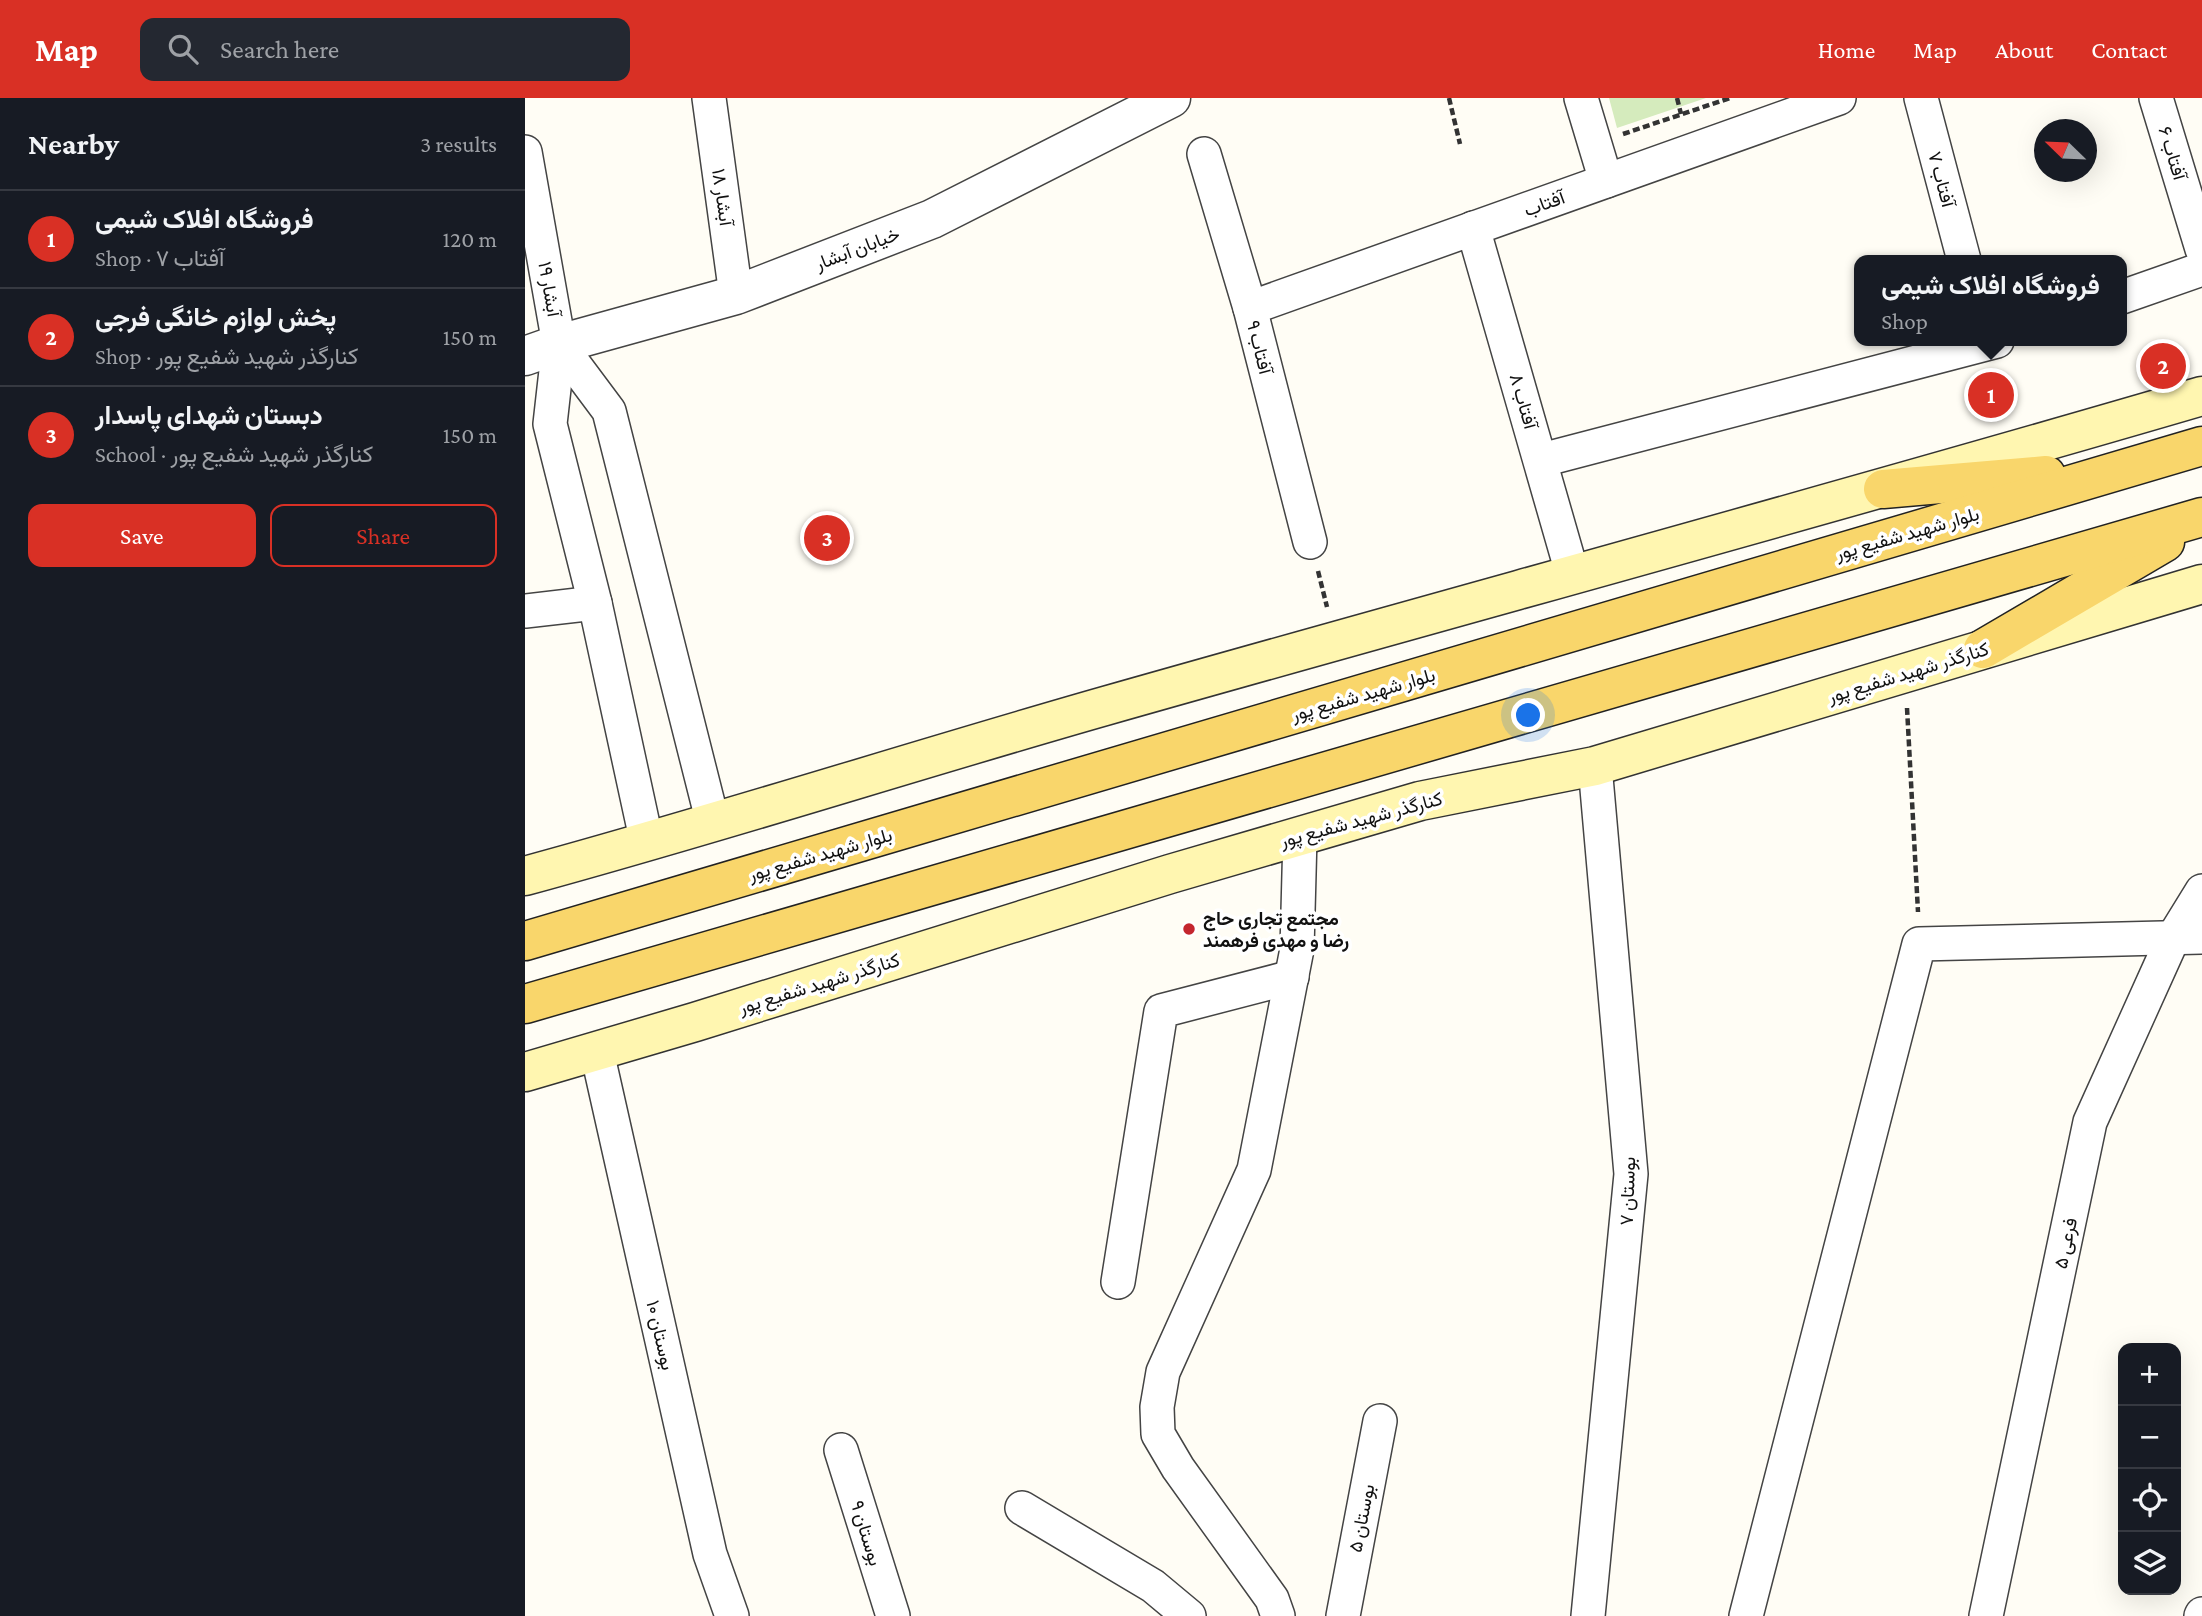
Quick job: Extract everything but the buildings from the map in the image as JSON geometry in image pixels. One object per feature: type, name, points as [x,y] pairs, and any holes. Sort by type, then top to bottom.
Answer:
[{"type":"main road","points":[[525,876],[647,843],[1103,707],[1883,489],[2202,396]]},
{"type":"main road","name":"بلوار شهید شفیع پور","points":[[525,942],[2202,446]]},
{"type":"main road","points":[[1883,489],[2125,469]]},
{"type":"main road","points":[[1983,649],[2202,518]]},
{"type":"main road","points":[[525,1004],[2202,518]]},
{"type":"main road","name":"کنارگذر شهید شفیع پور","points":[[525,1072],[1420,800],[1595,766],[2202,584]]},
{"type":"street","name":"آبشار ۱۸","points":[[709,98],[736,295]]},
{"type":"street","name":"خیابان آبشار","points":[[542,350],[736,295],[932,219],[1171,98]]},
{"type":"street","points":[[1581,98],[1606,181]]},
{"type":"street","name":"آفتاب","points":[[1250,308],[1839,98]]},
{"type":"street","name":"آفتاب ۷","points":[[1921,98],[1962,255]]},
{"type":"street","name":"آفتاب ۶","points":[[2156,98],[2202,249]]},
{"type":"street","name":"آبشار ۱۹","points":[[525,152],[542,350]]},
{"type":"street","name":"آفتاب ۹","points":[[1203,154],[1250,308],[1310,542]]},
{"type":"street","name":"آفتاب ۸","points":[[1473,228],[1542,460],[1573,576]]},
{"type":"street","points":[[2127,295],[2202,269]]},
{"type":"street","points":[[1542,460],[1974,346]]},
{"type":"street","points":[[542,350],[550,424],[594,603],[647,843]]},
{"type":"street","points":[[542,350],[609,411],[713,822]]},
{"type":"street","points":[[525,611],[594,603]]},
{"type":"street","name":"بوستان ۷","points":[[1588,1616],[1631,1174],[1595,766]]},
{"type":"street","points":[[1278,1616],[1272,1599],[1178,1468],[1158,1434],[1157,1407],[1163,1372],[1254,1170],[1297,949],[1300,836]]},
{"type":"street","name":"فرعی ۵","points":[[1986,1616],[2090,1122],[2188,937],[2202,891]]},
{"type":"street","points":[[1745,1616],[1919,944],[2188,937]]},
{"type":"street","points":[[1118,1282],[1161,1011],[1292,977]]},
{"type":"street","name":"بوستان ۱۰","points":[[597,1052],[711,1554],[732,1616]]},
{"type":"street","name":"بوستان ۵","points":[[1343,1616],[1380,1421]]},
{"type":"street","name":"بوستان ۹","points":[[841,1450],[893,1616]]},
{"type":"street","points":[[1022,1508],[1153,1586],[1189,1616]]},
{"type":"path","points":[[1449,98],[1460,144]]},
{"type":"path","points":[[1678,98],[1681,114]]},
{"type":"path","points":[[1614,137],[1730,98]]},
{"type":"path","points":[[1310,542],[1336,642]]},
{"type":"path","points":[[1905,672],[1919,944]]},
{"type":"green space","points":[[1609,98],[1706,98],[1617,128]]},
{"type":"place","name":"پخش لوازم خانگی فرجی","points":[[2163,366]]},
{"type":"place","name":"فروشگاه افلاک شیمی","points":[[1991,395]]},
{"type":"place","name":"دبستان شهدای پاسدار","points":[[827,538]]},
{"type":"place","name":"مجتمع تجاری حاج رضا و مهدی فرهمند","points":[[1189,929]]}]
